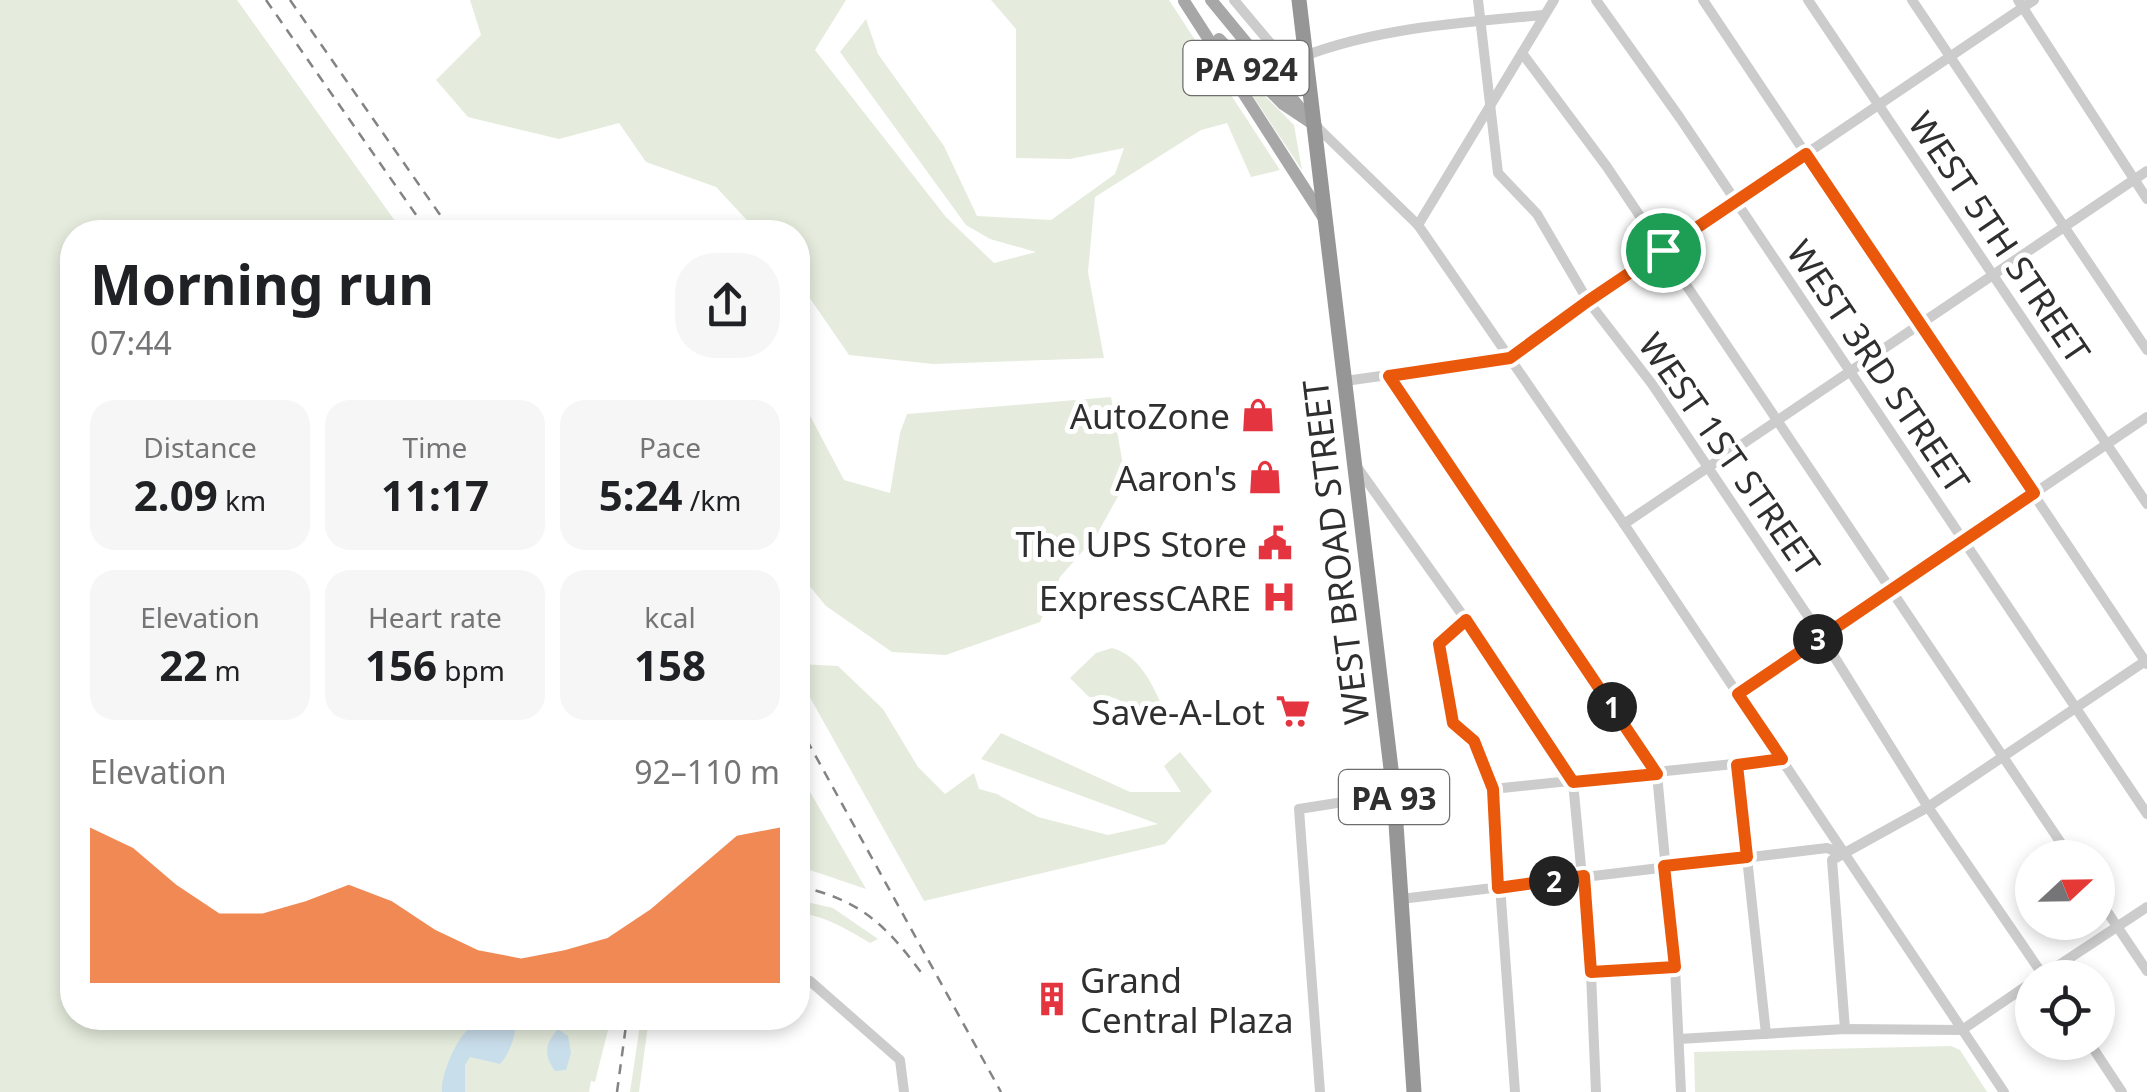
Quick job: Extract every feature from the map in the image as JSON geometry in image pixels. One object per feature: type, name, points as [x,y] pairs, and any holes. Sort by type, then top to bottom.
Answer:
[{"type":"highway","name":"PA 93","points":[[1299,0],[1316,126]]},
{"type":"highway","points":[[1281,86],[1308,78]]},
{"type":"highway","name":"WEST BROAD STREET","points":[[1316,126],[1394,794],[1414,1092]]},
{"type":"main road","name":"PA 924","points":[[1184,0],[1282,104],[1316,126]]},
{"type":"main road","points":[[1184,0],[1324,219]]},
{"type":"main road","name":"PA 924","points":[[1211,0],[1281,86]]},
{"type":"main road","points":[[1281,86],[1316,126]]},
{"type":"street","points":[[1234,0],[1287,62],[1308,78]]},
{"type":"street","name":"WEST 1ST STREET","points":[[1478,0],[1498,173],[1537,214],[1588,301],[1652,384],[2032,960]]},
{"type":"street","points":[[1418,225],[1554,0]]},
{"type":"street","name":"WEST 3RD STREET","points":[[1596,0],[1736,201],[2147,814]]},
{"type":"street","points":[[1703,0],[2146,662],[1928,807],[1832,860],[1845,1029]]},
{"type":"street","name":"WEST 5TH STREET","points":[[1808,0],[2147,504]]},
{"type":"street","points":[[1912,0],[2147,350]]},
{"type":"street","points":[[1346,381],[1510,358],[1588,301],[1950,57],[2020,4],[2034,0]]},
{"type":"street","points":[[2020,4],[2147,199]]},
{"type":"street","points":[[1287,62],[1399,30],[1544,16]]},
{"type":"street","points":[[1522,53],[1607,167],[2059,840]]},
{"type":"street","points":[[1316,126],[1418,225],[1624,524],[2004,1092]]},
{"type":"street","points":[[1624,524],[2147,171]]},
{"type":"street","points":[[1389,376],[1657,774],[1675,967],[1680,1092]]},
{"type":"street","points":[[1738,694],[2147,418]]},
{"type":"street","points":[[1357,468],[1466,620],[1573,782],[1584,876],[1596,1092]]},
{"type":"street","points":[[1466,620],[1439,644],[1453,723],[1474,741],[1493,789],[1515,1092]]},
{"type":"street","points":[[1493,789],[1782,759]]},
{"type":"street","points":[[1737,765],[1766,1034]]},
{"type":"street","points":[[1320,1092],[1299,810],[1394,794]]},
{"type":"street","points":[[1401,898],[1827,848],[1845,855]]},
{"type":"street","points":[[2068,960],[2147,907]]},
{"type":"street","points":[[2115,924],[2147,971]]},
{"type":"street","points":[[1591,972],[1675,967]]},
{"type":"street","points":[[810,981],[900,1060],[904,1092]]},
{"type":"street","points":[[1679,1039],[1845,1029],[1962,1030],[2015,994]]},
{"type":"street","points":[[2100,1060],[2122,1092]]},
{"type":"green space","points":[[0,0],[237,0],[394,220],[60,220],[60,1030],[608,1030],[589,1092],[0,1092]]},
{"type":"green space","points":[[470,0],[846,0],[815,50],[946,217],[994,263],[1036,252],[990,239],[966,225],[840,52],[866,19],[878,54],[944,146],[977,216],[1051,220],[1115,174],[1124,148],[1070,159],[1016,158],[1016,29],[991,0],[1169,0],[1280,170],[1251,177],[1227,123],[1201,130],[1095,197],[1088,272],[1104,358],[933,364],[849,355],[810,298],[810,220],[747,220],[716,187],[646,162],[619,123],[559,139],[468,117],[436,80],[481,35]]},
{"type":"green space","points":[[1240,71],[1294,125],[1302,170],[1238,74]]},
{"type":"green space","points":[[1111,397],[1126,482],[1096,536],[1060,577],[1040,622],[946,655],[892,652],[826,606],[810,587],[810,416],[844,480],[890,493],[907,414]]},
{"type":"green space","points":[[1112,648],[1139,666],[1167,717],[1141,722],[1122,702],[1111,697],[1089,697],[1070,678],[1096,653]]},
{"type":"green space","points":[[810,665],[838,666],[883,709],[918,767],[945,794],[974,773],[979,789],[997,794],[1038,817],[1108,835],[1158,824],[981,759],[1001,733],[1130,792],[1181,792],[1164,766],[1180,752],[1212,791],[1165,844],[924,901],[810,697]]},
{"type":"green space","points":[[810,792],[866,889],[810,870]]},
{"type":"green space","points":[[810,903],[833,908],[878,939],[870,943],[810,915]]},
{"type":"green space","points":[[639,1030],[647,1030],[639,1092],[630,1092]]},
{"type":"green space","points":[[1951,1046],[1960,1050],[1987,1092],[1695,1092],[1694,1052]]},
{"type":"water","points":[[515,1030],[500,1064],[470,1057],[465,1065],[465,1092],[442,1092],[447,1067],[467,1031]]},
{"type":"water","points":[[557,1030],[568,1036],[571,1053],[566,1070],[555,1071],[547,1049]]},
{"type":"railway","points":[[266,0],[420,220]]},
{"type":"railway","points":[[290,0],[444,220]]},
{"type":"railway","points":[[810,746],[1001,1092]]},
{"type":"railway","points":[[810,889],[839,899],[870,917],[897,942],[923,975]]},
{"type":"railway","points":[[617,1092],[625,1030]]},
{"type":"place","name":"AutoZone","points":[[1258,415]]},
{"type":"place","name":"Aaron's","points":[[1265,477]]},
{"type":"place","name":"The UPS Store","points":[[1275,543]]},
{"type":"place","name":"ExpressCARE","points":[[1279,597]]},
{"type":"place","name":"Save-A-Lot","points":[[1293,711]]},
{"type":"place","name":"Grand Central Plaza","points":[[1052,999]]},
{"type":"route","points":[[1806,154],[2034,493],[1738,694],[1782,759],[1737,765],[1747,857],[1664,866],[1675,967],[1591,972],[1584,876],[1498,888],[1493,789],[1474,741],[1453,723],[1439,644],[1466,620],[1573,782],[1657,774],[1389,376],[1510,358],[1663,250],[1806,154]]}]
